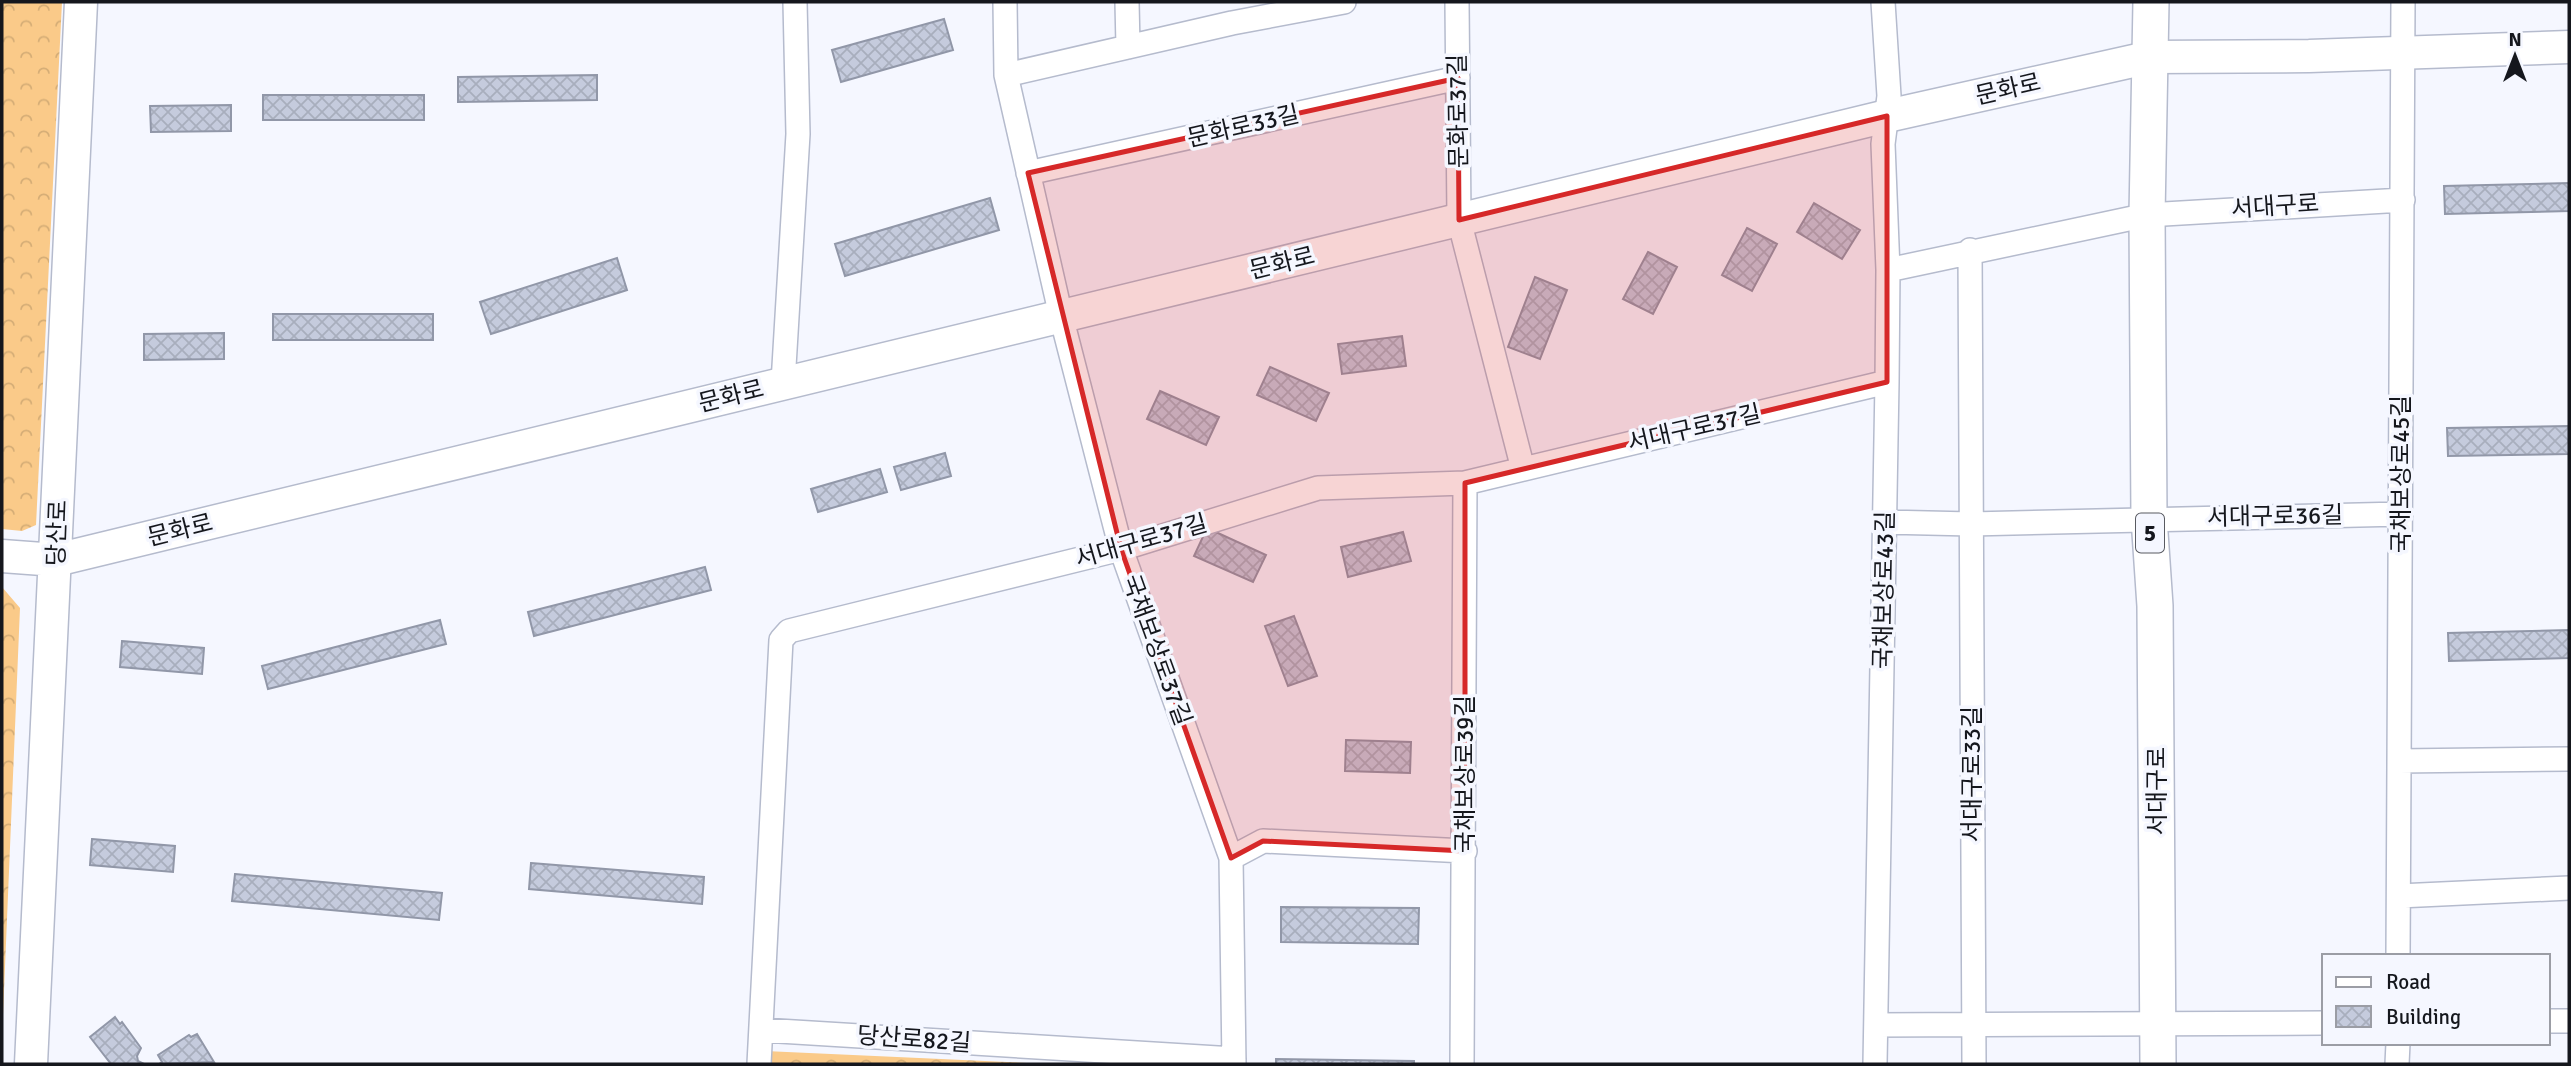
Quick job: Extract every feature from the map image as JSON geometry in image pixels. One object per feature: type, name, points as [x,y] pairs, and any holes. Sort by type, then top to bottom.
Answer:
[{"type":"main road","name":"당산로","points":[[32,1064],[81,2]]},
{"type":"main road","name":"서대구로","points":[[2151,2],[2147,215],[2149,518],[2155,606],[2158,1064]]},
{"type":"main road","name":"문화로","points":[[2,556],[56,560],[1887,116],[2151,57],[2569,47]]},
{"type":"street","points":[[783,383],[798,134],[795,2]]},
{"type":"street","points":[[1005,2],[1006,75],[1061,316]]},
{"type":"street","points":[[1128,2],[1128,47]]},
{"type":"street","points":[[1006,75],[1128,47],[1232,13],[1342,2]]},
{"type":"street","name":"문화로37길","points":[[1457,2],[1459,220]]},
{"type":"street","name":"국채보상로43길","points":[[1875,1064],[1888,270],[1882,144],[1889,96],[1883,2]]},
{"type":"street","name":"국채보상로45길","points":[[2398,954],[2403,2]]},
{"type":"street","name":"문화로33길","points":[[1028,173],[1458,78]]},
{"type":"street","name":"서대구로","points":[[1888,270],[1970,250],[2147,215],[2403,200]]},
{"type":"street","points":[[1459,220],[1523,469]]},
{"type":"street","points":[[1970,250],[1971,524]]},
{"type":"street","name":"국채보상로37길","points":[[1061,316],[1121,549],[1231,858],[1234,1062]]},
{"type":"street","name":"서대구로37길","points":[[759,1064],[781,640],[789,631],[1121,549],[1318,488],[1465,483],[1887,382]]},
{"type":"street","name":"국채보상로39길","points":[[1462,1064],[1465,483]]},
{"type":"street","name":"서대구로36길","points":[[2149,518],[2401,514]]},
{"type":"street","points":[[1885,522],[1971,524],[2149,518]]},
{"type":"street","name":"서대구로33길","points":[[1971,524],[1974,1064]]},
{"type":"street","points":[[2399,761],[2569,759]]},
{"type":"street","points":[[1231,858],[1263,841],[1465,851]]},
{"type":"street","points":[[2399,896],[2569,888]]},
{"type":"street","points":[[2550,1021],[2569,1021]]},
{"type":"street","points":[[1875,1025],[2322,1023]]},
{"type":"street","name":"당산로82길","points":[[762,1030],[1234,1062]]},
{"type":"street","points":[[2398,1045],[2398,1064]]},
{"type":"highlighted area","points":[[1458,78],[1459,220],[1887,116],[1887,382],[1465,483],[1465,851],[1263,841],[1231,858],[1121,549],[1028,173]]},
{"type":"green space","points":[[2,2],[62,2],[36,525],[22,531],[2,529]]},
{"type":"green space","points":[[2,587],[20,608],[2,1039]]},
{"type":"green space","points":[[765,1051],[1049,1064],[765,1064]]},
{"type":"building","points":[[944,19],[953,50],[841,82],[832,50]]},
{"type":"building","points":[[597,75],[597,100],[458,102],[458,77]]},
{"type":"building","points":[[263,95],[424,95],[424,120],[263,120]]},
{"type":"building","points":[[231,105],[231,131],[151,132],[150,106]]},
{"type":"building","points":[[2569,183],[2569,211],[2445,214],[2444,186]]},
{"type":"building","points":[[990,198],[999,230],[845,276],[835,244]]},
{"type":"building","points":[[1814,203],[1860,230],[1842,259],[1797,232]]},
{"type":"building","points":[[1747,228],[1777,244],[1752,291],[1722,275]]},
{"type":"building","points":[[1648,252],[1677,267],[1653,314],[1623,299]]},
{"type":"building","points":[[617,258],[627,290],[491,334],[480,302]]},
{"type":"building","points":[[1535,277],[1567,290],[1540,359],[1508,347]]},
{"type":"building","points":[[273,314],[433,314],[433,340],[273,340]]},
{"type":"building","points":[[224,333],[224,359],[144,360],[144,334]]},
{"type":"building","points":[[1402,336],[1406,366],[1342,374],[1338,344]]},
{"type":"building","points":[[1270,367],[1329,393],[1316,421],[1257,395]]},
{"type":"building","points":[[1160,391],[1219,417],[1206,445],[1147,419]]},
{"type":"building","points":[[2569,426],[2569,454],[2448,456],[2447,428]]},
{"type":"building","points":[[945,453],[951,476],[901,490],[894,467]]},
{"type":"building","points":[[880,469],[887,492],[818,512],[811,489]]},
{"type":"building","points":[[1207,528],[1266,555],[1253,582],[1194,556]]},
{"type":"building","points":[[1403,532],[1411,561],[1348,577],[1341,547]]},
{"type":"building","points":[[705,567],[711,590],[534,636],[528,612]]},
{"type":"building","points":[[1294,616],[1317,676],[1288,686],[1265,626]]},
{"type":"building","points":[[440,620],[446,644],[268,689],[262,666]]},
{"type":"building","points":[[2569,630],[2569,658],[2449,661],[2448,633]]},
{"type":"building","points":[[122,641],[204,648],[202,674],[120,667]]},
{"type":"building","points":[[1346,740],[1411,742],[1410,773],[1345,771]]},
{"type":"building","points":[[92,839],[175,846],[173,872],[90,865]]},
{"type":"building","points":[[531,863],[704,877],[702,904],[529,889]]},
{"type":"building","points":[[235,874],[442,893],[439,920],[232,901]]},
{"type":"building","points":[[1281,907],[1419,908],[1418,944],[1281,942]]},
{"type":"building","points":[[115,1017],[120,1024],[122,1022],[141,1048],[137,1056],[138,1061],[144,1064],[111,1064],[90,1037]]},
{"type":"building","points":[[197,1034],[214,1062],[159,1064],[162,1062],[158,1055],[189,1035],[191,1037]]},
{"type":"building","points":[[1276,1059],[1414,1061],[1414,1064],[1276,1064]]}]
